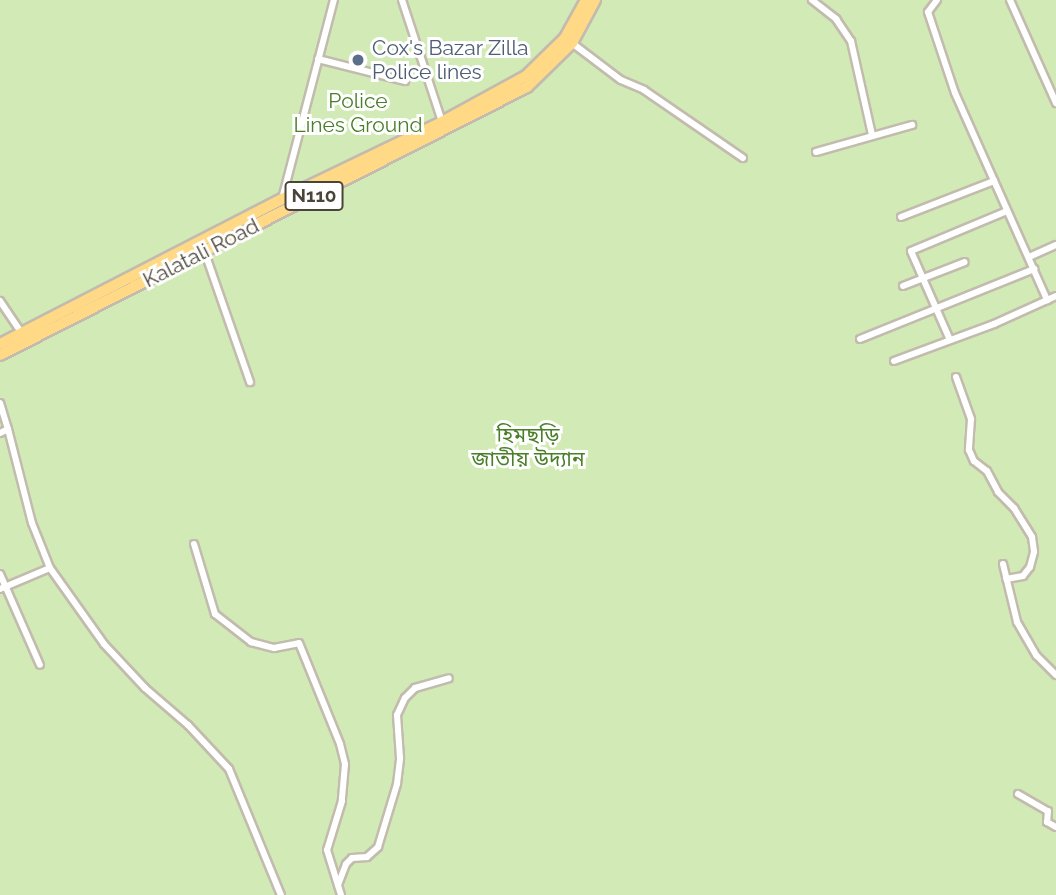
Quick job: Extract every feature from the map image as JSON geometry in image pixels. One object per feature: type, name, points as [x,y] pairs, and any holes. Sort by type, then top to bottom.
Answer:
[{"type":"highway","name":"Kalatali Road","points":[[0,344],[203,246],[526,76],[565,38],[586,0]]},
{"type":"highway","name":"Kalatali Road","points":[[0,355],[203,246],[282,199],[303,195],[527,87],[572,43],[595,0]]},
{"type":"street","points":[[282,199],[334,0]]},
{"type":"street","points":[[402,0],[442,122]]},
{"type":"street","points":[[812,0],[836,19],[851,41],[872,135]]},
{"type":"street","points":[[937,0],[928,12],[955,93],[1047,300]]},
{"type":"street","points":[[1010,0],[1056,103]]},
{"type":"street","points":[[572,43],[621,80],[644,90],[743,158]]},
{"type":"street","points":[[318,59],[405,81]]},
{"type":"street","points":[[816,152],[912,125]]},
{"type":"street","points":[[901,217],[995,181]]},
{"type":"street","points":[[950,340],[911,251],[1007,211]]},
{"type":"street","points":[[1029,257],[1056,244]]},
{"type":"street","points":[[203,246],[250,382]]},
{"type":"street","points":[[903,286],[965,262]]},
{"type":"street","points":[[860,339],[1034,269]]},
{"type":"street","points":[[894,361],[1056,296]]},
{"type":"street","points":[[0,301],[22,334]]},
{"type":"street","points":[[956,377],[971,419],[969,450],[974,461],[987,471],[998,492],[1014,508],[1032,537],[1034,552],[1030,567],[1023,576],[1006,579]]},
{"type":"street","points":[[0,402],[32,523],[50,568],[104,644],[145,688],[202,739],[229,769],[281,895]]},
{"type":"street","points":[[0,433],[8,429]]},
{"type":"street","points":[[194,544],[215,614],[251,642],[285,647],[294,642],[299,643],[340,744],[345,764],[342,801],[327,850],[341,895]]},
{"type":"street","points":[[1003,564],[1010,603],[1024,637],[1056,675]]},
{"type":"street","points":[[3,588],[50,568]]},
{"type":"street","points":[[0,574],[3,588],[40,665]]},
{"type":"street","points":[[338,885],[346,864],[352,858],[375,853],[390,814],[400,758],[397,716],[405,698],[415,688],[449,678]]},
{"type":"street","points":[[1017,794],[1048,811],[1047,822],[1056,827]]},
{"type":"green space","name":"হিমছড়ি জাতীয় উদ্যান","points":[[0,0],[1056,0],[1056,895],[0,895]]},
{"type":"place","name":"Cox's Bazar Zilla Police lines","points":[[358,60]]},
{"type":"park label","name":"Police Lines Ground","points":[[358,113]]}]
